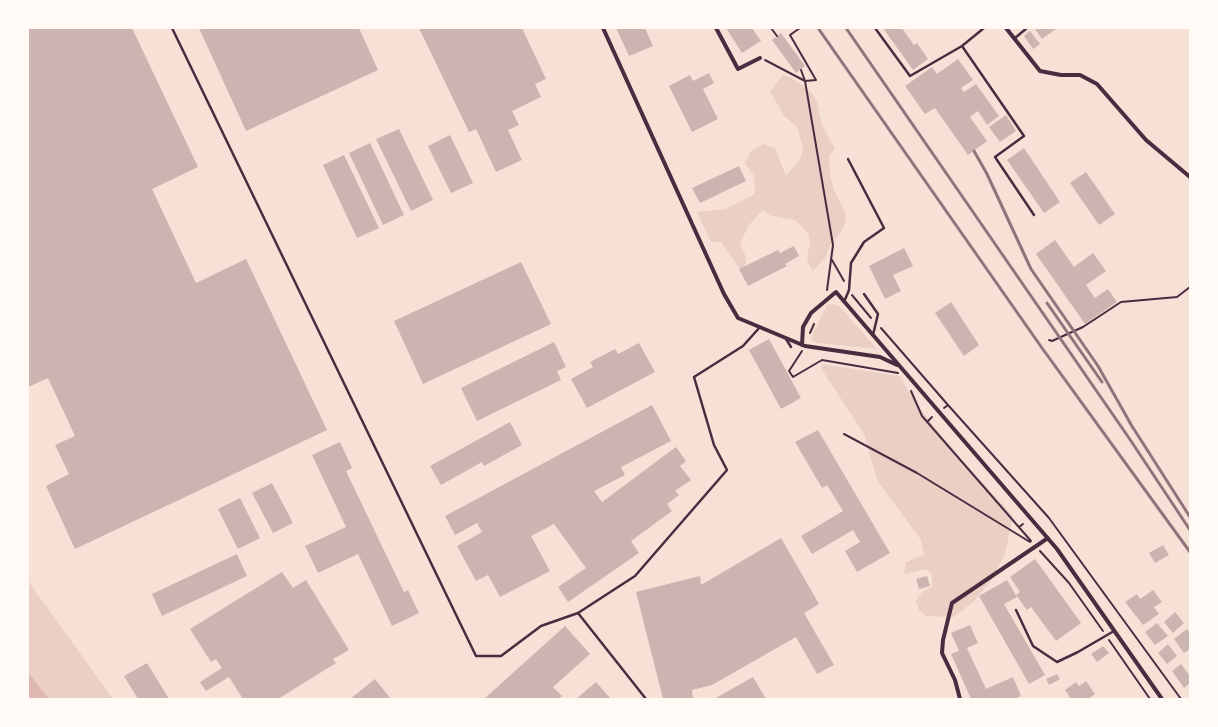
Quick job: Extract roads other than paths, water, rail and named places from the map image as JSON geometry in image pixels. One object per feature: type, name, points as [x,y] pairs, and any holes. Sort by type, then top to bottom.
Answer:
[{"type":"street","points":[[603,28],[724,294],[738,318],[804,345],[880,357],[900,367]]},
{"type":"street","points":[[716,28],[738,70],[760,58]]},
{"type":"street","points":[[1006,28],[1040,71],[1061,75],[1080,75],[1097,84],[1146,140],[1190,177]]},
{"type":"street","points":[[804,345],[803,327],[811,313],[822,302],[836,292],[1048,538],[1162,699]]},
{"type":"street","points":[[960,699],[954,680],[942,653],[943,640],[952,603],[1048,538]]},
{"type":"lane","points":[[172,28],[476,656],[501,656],[541,626],[578,613],[635,576],[727,470],[714,445],[694,377],[743,346],[760,327]]},
{"type":"lane","points":[[875,28],[910,76],[962,46],[984,28]]},
{"type":"lane","points":[[1015,38],[1027,28]]},
{"type":"lane","points":[[962,46],[1024,136],[995,157],[1034,215]]},
{"type":"lane","points":[[844,302],[849,290],[851,263],[864,242],[884,228],[848,158]]},
{"type":"lane","points":[[864,294],[878,314],[873,335]]},
{"type":"lane","points":[[786,338],[792,347]]},
{"type":"lane","points":[[1016,610],[1033,646],[1057,662],[1106,636],[1114,630]]},
{"type":"lane","points":[[578,613],[646,699]]},
{"type":"railway","points":[[818,28],[1042,348],[1190,552]]},
{"type":"railway","points":[[846,28],[1129,438],[1190,530]]},
{"type":"railway","points":[[974,151],[987,174],[1031,269],[1098,366],[1133,428]]},
{"type":"railway","points":[[1047,303],[1102,382]]},
{"type":"railway","points":[[1130,423],[1190,517]]}]
